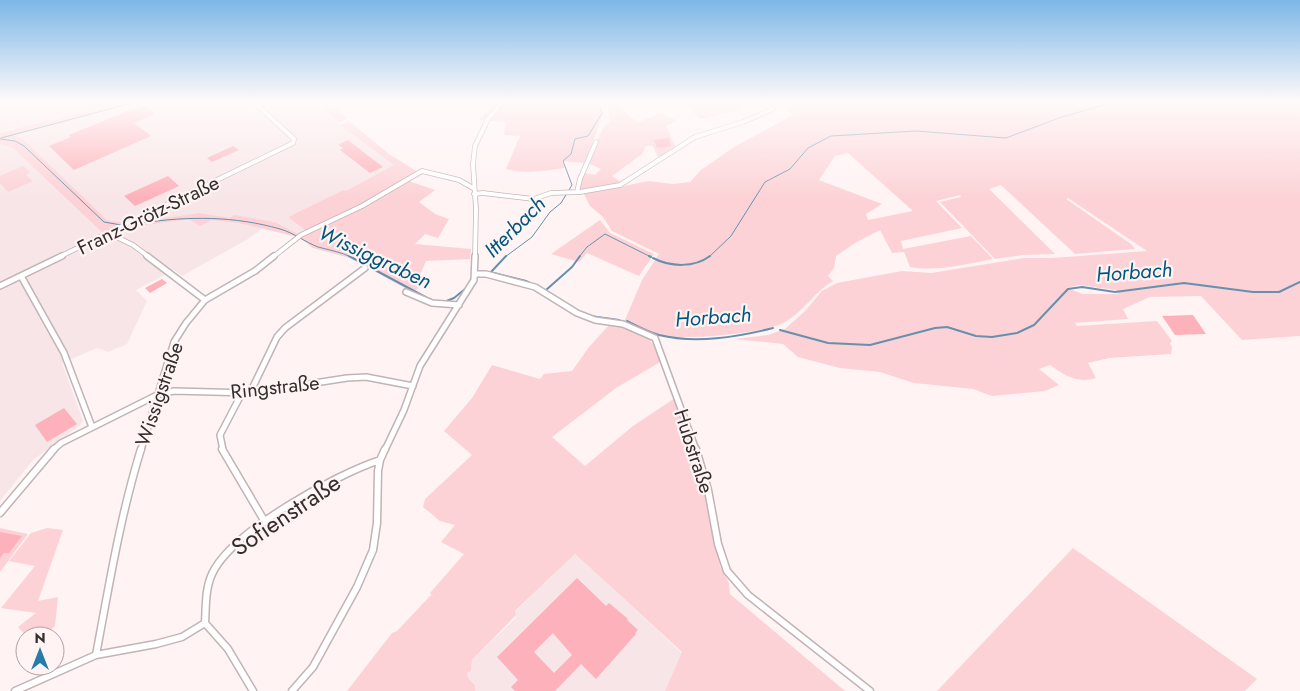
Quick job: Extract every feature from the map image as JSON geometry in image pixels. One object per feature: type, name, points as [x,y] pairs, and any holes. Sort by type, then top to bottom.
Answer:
[{"type":"street","name":"Franz-Grötz-Straße","points":[[0,286],[110,234],[295,141],[289,134]]},
{"type":"street","points":[[292,691],[313,666],[357,587],[373,550],[376,537],[380,460],[404,410],[420,366],[429,349],[471,286],[476,274],[474,191],[476,146],[481,134]]},
{"type":"street","points":[[474,191],[527,199],[620,185],[696,137],[705,134]]},
{"type":"street","points":[[575,192],[596,142]]},
{"type":"street","name":"Wissigstraße","points":[[96,655],[122,517],[158,394],[174,342],[205,300],[255,271],[304,233],[362,206],[422,171],[459,180],[474,191]]},
{"type":"street","points":[[110,234],[133,245],[205,300]]},
{"type":"street","points":[[250,393],[277,337],[285,328],[365,268]]},
{"type":"street","name":"Hubstraße","points":[[476,274],[486,274],[535,287],[577,313],[595,320],[624,324],[655,338],[700,460],[708,490],[718,544],[727,571],[748,595],[776,619],[870,691]]},
{"type":"street","points":[[21,276],[64,353],[92,427]]},
{"type":"street","points":[[406,292],[432,304],[459,305]]},
{"type":"street","name":"Ringstraße","points":[[0,513],[52,450],[61,443],[158,394],[174,391],[250,393],[347,378],[366,377],[414,386]]},
{"type":"street","points":[[242,393],[220,435],[222,449],[265,522]]},
{"type":"street","name":"Sofienstraße","points":[[205,623],[206,595],[214,569],[236,543],[327,482],[380,460]]},
{"type":"street","points":[[15,691],[96,655],[156,644],[182,636],[205,623],[228,649],[253,691]]},
{"type":"shaded area","points":[[0,134],[14,134],[12,135],[23,139],[107,220],[125,223],[104,234],[13,148],[0,144]]},
{"type":"shaded area","points":[[352,134],[365,134],[389,154],[418,172],[363,205],[306,231],[288,217],[344,190],[346,191],[394,165]]},
{"type":"shaded area","points":[[353,134],[395,165],[346,191],[288,217],[306,231],[300,234],[273,221],[248,239],[182,276],[174,270],[136,290],[147,301],[127,344],[108,352],[97,348],[62,363],[83,421],[33,460],[0,501],[0,144],[13,148],[104,233],[124,223],[107,220],[23,139],[11,135]]},
{"type":"shaded area","points":[[596,134],[585,163],[562,161],[565,168],[528,172],[506,169],[520,136],[504,135]]},
{"type":"shaded area","points":[[600,134],[670,134],[676,148],[659,159],[653,146],[646,146],[642,154],[612,176],[621,182],[582,190],[580,188],[584,173],[595,175],[601,169],[588,163]]},
{"type":"shaded area","points":[[758,134],[1300,134],[1300,336],[1242,340],[1201,296],[1150,297],[1123,309],[1128,319],[1075,323],[1077,326],[1157,321],[1172,341],[1170,343],[1172,347],[1171,354],[1109,358],[1088,363],[1096,378],[1089,380],[1072,378],[1050,365],[1039,369],[1059,385],[1045,391],[992,396],[973,389],[914,383],[880,372],[840,368],[798,357],[783,344],[735,339],[768,335],[785,329],[805,311],[822,291],[837,283],[902,271],[931,273],[1024,258],[1052,258],[1147,251],[1068,198],[1066,199],[1131,244],[1135,249],[1075,254],[1001,185],[989,189],[1055,254],[1023,255],[995,259],[940,202],[961,197],[960,195],[936,201],[962,228],[901,241],[903,249],[971,236],[993,259],[931,269],[910,267],[904,252],[892,253],[880,230],[855,243],[836,256],[834,268],[828,276],[833,281],[790,319],[773,327],[725,335],[675,337],[655,333],[625,320],[642,280],[659,254],[612,231],[603,217],[590,206],[584,194],[649,181],[673,184],[690,182],[701,170],[734,147]],"holes":[[[848,153],[913,211],[868,220],[866,214],[882,204],[819,180],[835,156]],[[1079,285],[1116,290],[1118,294],[1083,294],[1067,288]]]},
{"type":"shaded area","points":[[23,166],[30,172],[26,175],[33,181],[8,192],[0,183],[0,176]]},
{"type":"shaded area","points":[[409,181],[435,190],[419,202],[435,214],[449,219],[438,238],[425,234],[415,244],[471,249],[470,259],[426,261],[420,275],[427,284],[412,292],[350,258],[313,248],[300,238],[371,204]]},
{"type":"shaded area","points":[[199,213],[230,218],[234,215],[275,222],[299,234],[297,237],[239,223],[212,220],[200,226],[189,219],[130,227],[139,222]]},
{"type":"shaded area","points":[[600,220],[610,233],[654,254],[639,276],[587,253],[579,262],[551,254]]},
{"type":"shaded area","points":[[610,324],[636,330],[648,338],[662,361],[616,388],[552,437],[585,466],[633,426],[675,398],[706,493],[720,566],[729,583],[730,594],[845,691],[665,691],[682,652],[575,554],[515,611],[516,615],[472,660],[471,671],[467,673],[468,678],[475,685],[475,691],[347,691],[392,633],[397,631],[431,595],[434,598],[430,593],[464,554],[441,542],[455,525],[440,521],[423,507],[425,499],[472,455],[444,431],[472,398],[492,365],[540,379],[544,374],[572,371],[589,347]]},
{"type":"shaded area","points":[[0,528],[28,534],[0,572]]},
{"type":"shaded area","points":[[47,528],[63,530],[38,601],[58,597],[55,626],[19,626],[36,613],[1,608],[35,566],[9,561],[31,533]]},
{"type":"shaded area","points":[[1073,548],[1257,679],[1245,691],[937,691]]},
{"type":"shaded area","points":[[575,554],[682,653],[665,691],[475,691],[475,685],[468,678],[467,673],[471,671],[472,660],[516,618],[515,612]]},
{"type":"building","points":[[149,134],[151,136],[74,170],[49,146],[71,137],[69,135]]},
{"type":"building","points":[[669,138],[671,146],[657,148],[654,140]]},
{"type":"building","points":[[348,140],[383,167],[370,173],[340,150],[343,148],[338,145]]},
{"type":"building","points":[[233,146],[239,150],[212,162],[207,158]]},
{"type":"building","points":[[168,176],[179,186],[135,206],[124,196]]},
{"type":"building","points":[[162,279],[167,283],[150,293],[145,288]]},
{"type":"building","points":[[1193,315],[1206,334],[1175,335],[1162,316]]},
{"type":"building","points":[[64,408],[77,424],[47,442],[35,425]]},
{"type":"building","points":[[0,532],[22,536],[9,553],[4,553],[0,558]]},
{"type":"building","points":[[577,578],[606,606],[609,603],[638,630],[596,679],[581,664],[555,691],[515,691],[511,687],[518,680],[497,657]],"holes":[[[553,633],[572,655],[554,673],[534,652]]]},
{"type":"waterway","points":[[1,138],[15,134]]},
{"type":"waterway","name":"Itterbach","points":[[505,257],[532,237],[550,212],[561,203],[572,185],[563,161],[571,154],[575,139],[589,134]]},
{"type":"waterway","points":[[709,257],[731,236],[765,182],[790,169],[808,148],[831,136],[861,134]]},
{"type":"waterway","points":[[958,134],[1006,138],[1016,134]]},
{"type":"waterway","points":[[0,139],[15,141],[24,146],[104,222],[121,225]]},
{"type":"waterway","name":"Wissiggraben","points":[[142,223],[194,218],[246,222],[285,231],[318,247],[350,257]]},
{"type":"waterway","points":[[579,257],[587,247],[605,234],[651,257]]},
{"type":"waterway","points":[[546,290],[572,267],[580,256]]},
{"type":"waterway","points":[[653,258],[667,263],[682,265],[697,263],[710,256]]},
{"type":"waterway","name":"Wissiggraben","points":[[350,257],[431,300]]},
{"type":"waterway","name":"Itterbach","points":[[491,272],[505,257]]},
{"type":"waterway","name":"Horbach","points":[[490,272],[526,281],[553,295]]},
{"type":"waterway","name":"Horbach","points":[[780,330],[828,343],[870,345],[935,328],[947,327],[976,336],[992,337],[1017,333],[1034,325],[1068,289],[1082,287],[1115,292],[1184,283],[1253,292],[1279,292],[1300,282]]},
{"type":"waterway","name":"Wissiggraben","points":[[444,302],[454,298],[465,289]]},
{"type":"waterway","name":"Horbach","points":[[590,316],[619,320]]},
{"type":"waterway","name":"Horbach","points":[[627,321],[659,335],[687,339],[731,337],[773,328]]}]
